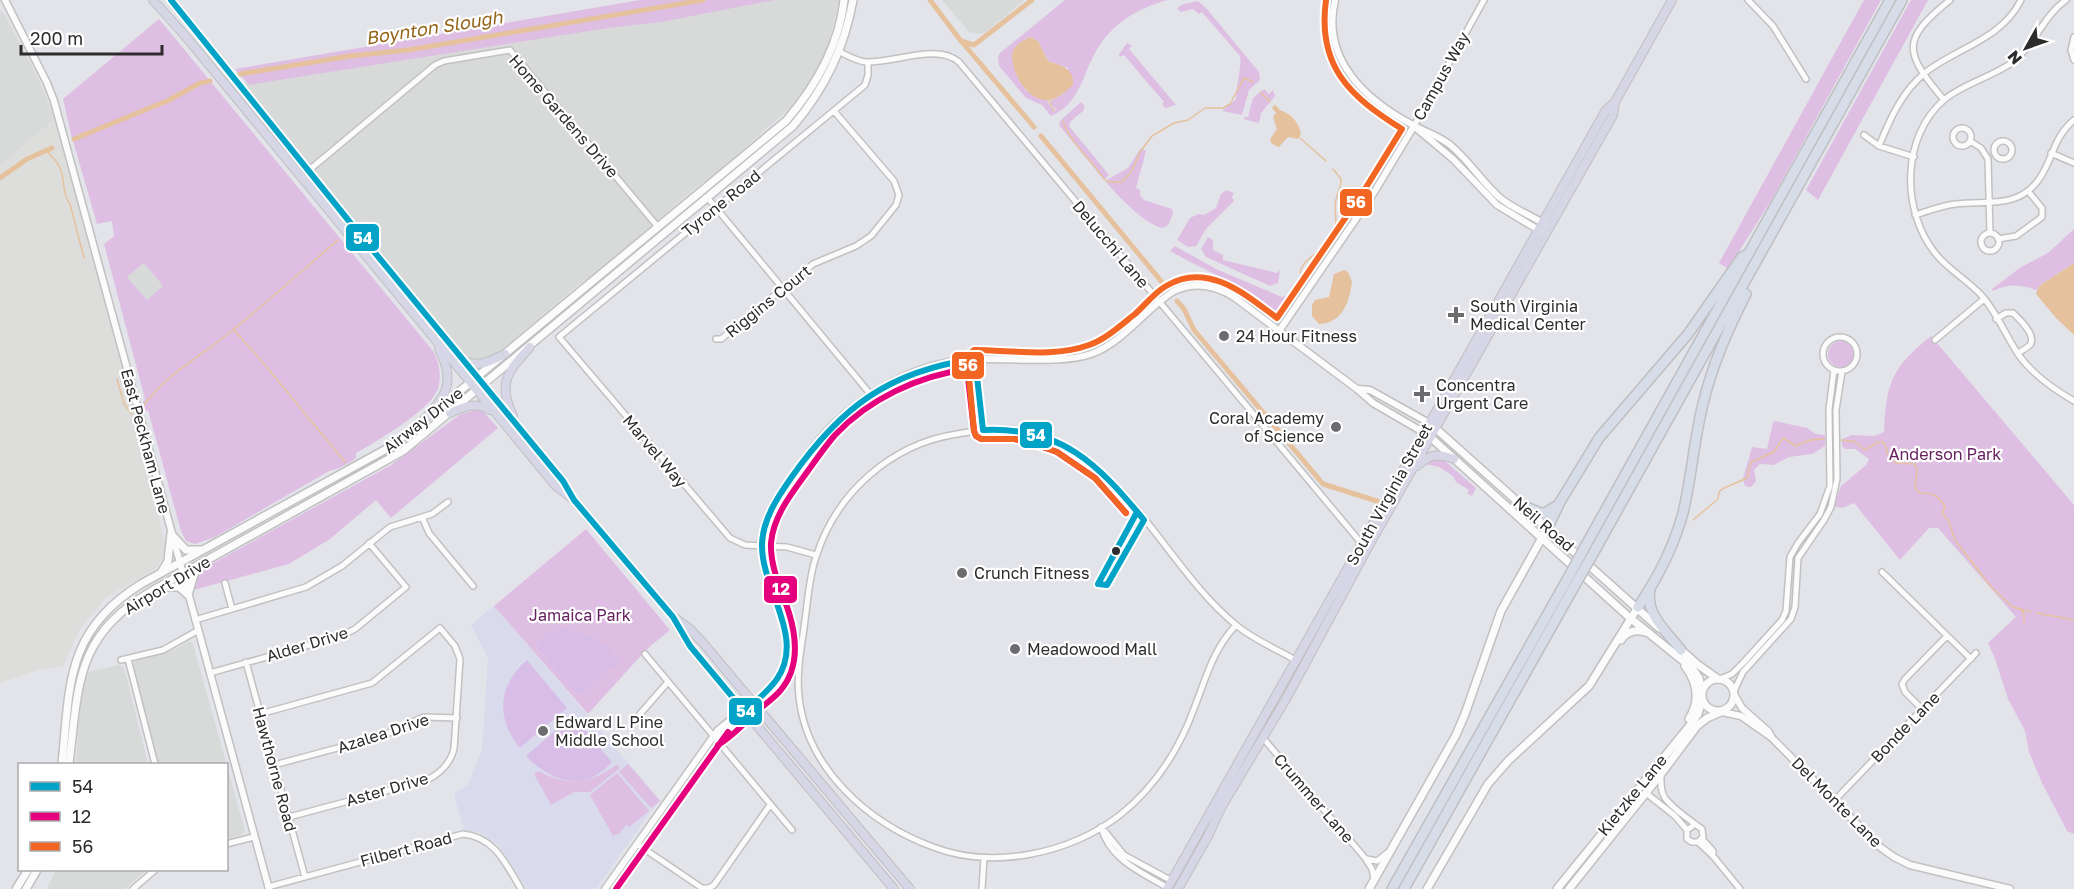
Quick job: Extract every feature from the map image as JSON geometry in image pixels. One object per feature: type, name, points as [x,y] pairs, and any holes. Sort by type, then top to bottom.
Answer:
[{"type":"highway","points":[[1638,608],[1671,546],[1682,514],[1699,420],[1714,364],[1753,280],[1754,256],[1890,0]]},
{"type":"highway","points":[[1392,889],[1568,578],[1590,548],[1754,256],[1902,0]]},
{"type":"highway","points":[[1548,527],[1560,502],[1599,438],[1688,334],[1742,257],[1754,256]]},
{"type":"highway","points":[[1524,506],[1543,514],[1560,502]]},
{"type":"highway","points":[[1404,889],[1575,585],[1590,548]]},
{"type":"highway","points":[[1651,586],[1649,601],[1652,613],[1681,655]]},
{"type":"main road","points":[[153,0],[433,338],[474,380]]},
{"type":"main road","points":[[171,0],[462,360],[496,414],[555,485],[574,500]]},
{"type":"main road","name":"Airway Drive","points":[[212,557],[394,457],[530,347],[793,126],[824,84],[840,52],[852,0]]},
{"type":"main road","name":"South Virginia Street","points":[[1175,887],[1296,660],[1431,438],[1606,110],[1615,102],[1672,0]]},
{"type":"main road","points":[[840,52],[837,45],[845,18],[844,2]]},
{"type":"main road","name":"Airway Drive","points":[[62,763],[69,687],[77,657],[83,643],[100,618],[119,599],[157,575],[380,453],[474,380],[786,121],[811,89],[830,53],[844,2]]},
{"type":"main road","points":[[246,110],[267,129],[298,167],[308,171]]},
{"type":"main road","points":[[658,227],[673,219],[700,198],[707,197],[709,190],[734,169],[745,155]]},
{"type":"main road","name":"South Virginia Street","points":[[1175,887],[1304,665],[1429,423],[1543,229]]},
{"type":"main road","points":[[421,423],[441,400],[448,382],[445,362],[433,338]]},
{"type":"main road","points":[[519,428],[508,404],[505,386],[511,369],[530,347]]},
{"type":"main road","points":[[462,360],[479,365],[505,354]]},
{"type":"main road","points":[[480,388],[519,428],[563,481],[574,500],[673,617],[686,641],[894,889]]},
{"type":"main road","points":[[450,413],[478,404],[496,414]]},
{"type":"main road","name":"Neil Road","points":[[1429,423],[1638,608],[1697,674],[1702,691]]},
{"type":"main road","name":"Neil Road","points":[[1424,432],[1630,618],[1719,679]]},
{"type":"main road","points":[[1412,471],[1431,455],[1439,454],[1454,459]]},
{"type":"main road","points":[[1369,889],[1456,735],[1501,611],[1548,527]]},
{"type":"main road","points":[[171,533],[186,550],[206,549]]},
{"type":"main road","points":[[157,575],[168,561],[171,533]]},
{"type":"main road","points":[[155,589],[176,586],[188,595],[196,572],[212,557]]},
{"type":"main road","name":"Airport Drive","points":[[69,763],[78,686],[85,663],[96,642],[120,612],[212,557]]},
{"type":"main road","points":[[1427,889],[1478,798],[1494,775],[1583,693],[1638,608]]},
{"type":"main road","points":[[673,617],[690,629],[910,889]]},
{"type":"main road","points":[[1608,656],[1626,634],[1638,630],[1648,632]]},
{"type":"main road","points":[[1681,655],[1695,683],[1697,696],[1693,714],[1682,734]]},
{"type":"main road","points":[[1719,679],[1728,682],[1735,693],[1732,705],[1721,712],[1708,709],[1702,700],[1702,691],[1706,684],[1719,679]]},
{"type":"main road","name":"Kietzke Lane","points":[[1557,889],[1695,718],[1702,700]]},
{"type":"main road","name":"Kietzke Lane","points":[[1569,889],[1697,726],[1703,720],[1721,712]]},
{"type":"main road","points":[[16,889],[27,871]]},
{"type":"main road","points":[[26,889],[36,871]]},
{"type":"street","name":"East Peckham Lane","points":[[4,0],[54,101],[268,888]]},
{"type":"street","points":[[1335,0],[1332,31],[1336,50],[1345,69],[1356,83],[1370,96],[1414,126],[1448,143],[1501,198],[1543,229]]},
{"type":"street","name":"Campus Way","points":[[1279,332],[1373,194],[1414,126],[1484,0]]},
{"type":"street","points":[[1748,0],[1773,26],[1806,79]]},
{"type":"street","points":[[1944,100],[1923,75],[1916,64],[1914,54],[1916,34],[1927,18],[1950,0]]},
{"type":"street","points":[[1879,146],[1906,92],[1923,75],[1987,37],[2014,11],[2021,0]]},
{"type":"street","points":[[2066,0],[2050,14],[2033,40],[2015,60],[1944,100],[1922,130],[1910,181],[1915,215],[1924,237],[1936,255],[1984,299],[2030,369],[2043,381],[2074,400]]},
{"type":"street","points":[[2074,37],[2071,50],[2074,60]]},
{"type":"street","name":"Home Gardens Drive","points":[[308,171],[435,65],[444,61],[510,50],[658,227]]},
{"type":"street","points":[[840,52],[854,59],[868,62]]},
{"type":"street","name":"Delucchi Lane","points":[[868,62],[945,53],[959,62],[1364,546]]},
{"type":"street","name":"Tyrone Road","points":[[560,336],[865,85],[868,62]]},
{"type":"street","name":"Riggins Court","points":[[716,339],[722,339],[821,259],[856,246],[871,236],[883,224],[898,201],[898,191],[894,182],[834,111]]},
{"type":"street","points":[[1915,215],[1951,205],[2009,201],[2028,191],[2042,174],[2059,135],[2074,120]]},
{"type":"street","points":[[1864,135],[1879,146],[1914,157]]},
{"type":"street","points":[[1970,141],[1981,148],[1987,156],[1990,233]]},
{"type":"street","points":[[1987,156],[1995,153]]},
{"type":"street","points":[[2051,153],[2074,163]]},
{"type":"street","points":[[1998,239],[2021,233],[2042,217],[2042,208],[2028,191]]},
{"type":"street","points":[[707,197],[871,395]]},
{"type":"street","points":[[1990,233],[1998,239],[1998,245],[1993,250],[1984,248],[1982,238],[1990,233]]},
{"type":"street","name":"Neil Road","points":[[605,889],[720,728],[744,711],[779,677],[787,645],[784,626],[765,573],[762,545],[767,518],[779,494],[825,433],[841,417],[871,395],[911,374],[942,364],[975,359],[1065,359],[1093,354],[1114,341],[1170,294],[1185,287],[1200,285],[1214,287],[1233,297],[1358,389],[1373,403],[1424,432]]},
{"type":"street","points":[[1935,340],[1984,299]]},
{"type":"street","points":[[1996,319],[2006,313],[2013,313],[2030,333],[2031,343],[2018,353]]},
{"type":"street","name":"Marvel Way","points":[[560,336],[730,538],[739,544],[787,547],[816,555]]},
{"type":"street","points":[[1844,337],[1853,341],[1858,358],[1852,367],[1842,371],[1834,370],[1823,358],[1824,349],[1830,340],[1844,337]]},
{"type":"street","points":[[975,359],[983,430]]},
{"type":"street","points":[[1719,679],[1737,669],[1782,620],[1786,611],[1790,557],[1820,514],[1830,486],[1829,409],[1834,370]]},
{"type":"street","points":[[1735,693],[1743,672],[1791,619],[1795,607],[1798,558],[1831,507],[1838,479],[1836,410],[1842,371]]},
{"type":"street","name":"Neil Road","points":[[1358,389],[1370,390],[1429,423]]},
{"type":"street","points":[[1236,625],[1215,652],[1188,725],[1168,762],[1136,801],[1101,827],[1076,840],[1042,851],[1010,857],[984,858],[956,855],[916,841],[891,828],[866,810],[830,771],[815,749],[802,712],[798,674],[810,581],[816,555],[827,529],[842,504],[861,482],[881,466],[922,443],[983,430],[1007,429],[1029,432],[1071,450],[1091,462],[1110,479],[1201,589],[1236,625],[1304,665]]},
{"type":"street","points":[[195,620],[293,592],[312,584],[342,566],[390,527],[432,514],[448,502]]},
{"type":"street","points":[[422,517],[429,533],[473,586]]},
{"type":"street","name":"Alder Drive","points":[[210,673],[348,633],[406,587],[369,543]]},
{"type":"street","points":[[1882,572],[1971,659]]},
{"type":"street","points":[[225,583],[232,609]]},
{"type":"street","name":"Aster Drive","points":[[260,714],[372,683],[440,628],[455,646],[460,659],[457,718],[452,755],[444,768],[433,777],[289,817]]},
{"type":"street","points":[[121,660],[163,650],[197,630]]},
{"type":"street","points":[[1922,709],[1905,692],[1902,684],[1947,636]]},
{"type":"street","name":"Bonde Lane","points":[[1834,801],[1976,653]]},
{"type":"street","points":[[645,654],[792,830]]},
{"type":"street","points":[[128,659],[154,763]]},
{"type":"street","name":"Hawthorne Road","points":[[246,662],[305,877]]},
{"type":"street","points":[[640,714],[668,682]]},
{"type":"street","name":"Del Monte Lane","points":[[1735,693],[1742,708],[1768,731],[1771,737]]},
{"type":"street","name":"Del Monte Lane","points":[[1721,712],[1741,716],[1771,737],[1880,847],[1902,862],[2010,889]]},
{"type":"street","name":"Azalea Drive","points":[[274,765],[382,736],[424,717],[457,718]]},
{"type":"street","name":"Crummer Lane","points":[[1263,738],[1365,858],[1374,873],[1373,880]]},
{"type":"street","points":[[1661,774],[1661,785],[1665,798],[1694,825],[1702,829],[1703,834],[1700,840]]},
{"type":"street","points":[[1646,793],[1675,816],[1687,830]]},
{"type":"street","points":[[637,844],[702,888],[709,888],[714,885],[770,805]]},
{"type":"street","points":[[1694,825],[1687,830],[1686,836],[1689,841],[1700,840],[1713,851],[1713,856],[1740,889]]},
{"type":"street","points":[[1101,827],[1124,855],[1175,887]]},
{"type":"street","name":"Filbert Road","points":[[268,888],[463,834],[477,837],[495,848],[520,889]]},
{"type":"street","points":[[228,844],[254,837]]},
{"type":"street","name":"Crummer Lane","points":[[1365,858],[1377,861],[1390,850]]},
{"type":"street","points":[[982,889],[984,858]]},
{"type":"street","points":[[133,889],[154,871]]},
{"type":"shaded area","points":[[751,0],[840,0],[827,49],[813,78],[795,104],[731,161],[694,189],[598,272],[578,285],[504,348],[492,356],[478,360],[469,359],[464,355],[242,83]]},
{"type":"shaded area","points":[[942,0],[1025,0],[986,32],[980,34],[969,32]]},
{"type":"shaded area","points":[[0,9],[6,16],[40,82],[55,119],[0,165]]},
{"type":"shaded area","points":[[1031,37],[1038,41],[1048,61],[1066,68],[1073,79],[1073,85],[1062,94],[1049,100],[1041,99],[1028,92],[1015,71],[1012,52],[1021,42]]},
{"type":"shaded area","points":[[1278,110],[1293,118],[1301,134],[1298,139],[1288,137],[1279,147],[1272,144],[1270,139],[1277,129],[1273,117]]},
{"type":"shaded area","points":[[55,119],[137,421],[165,544],[163,558],[155,569],[106,598],[80,629],[63,666],[39,670],[0,683],[0,165]]},
{"type":"shaded area","points":[[144,263],[163,286],[147,300],[127,277]]},
{"type":"shaded area","points":[[2074,263],[2074,335],[2036,294],[2039,286]]},
{"type":"shaded area","points":[[1344,270],[1348,272],[1352,282],[1347,304],[1334,320],[1319,324],[1312,316],[1312,305],[1315,300],[1329,297],[1334,274]]},
{"type":"shaded area","name":"Edward L Pine Middle School","points":[[494,606],[661,801],[654,807],[596,889],[527,889],[499,845],[479,832],[464,830],[454,794],[468,785],[482,749],[488,658],[471,625]]},
{"type":"shaded area","points":[[559,630],[577,631],[601,642],[620,661],[581,694],[577,694],[536,646],[550,633]]},
{"type":"shaded area","points":[[190,641],[193,644],[226,763],[159,763],[132,665],[135,661],[173,650]]},
{"type":"shaded area","points":[[527,660],[567,708],[520,748],[507,726],[503,703],[510,681]]},
{"type":"shaded area","points":[[119,665],[124,667],[148,763],[76,763],[81,693],[89,672]]},
{"type":"shaded area","points":[[571,717],[574,717],[612,762],[589,779],[569,781],[559,778],[541,769],[526,756]]},
{"type":"shaded area","points":[[228,770],[245,831],[242,835],[228,839]]},
{"type":"shaded area","points":[[56,871],[146,871],[125,889],[47,889]]},
{"type":"green space","points":[[640,0],[775,0],[661,22],[608,28],[249,85],[235,69]]},
{"type":"green space","points":[[1065,0],[1168,0],[1135,13],[1108,34],[1095,53],[1074,97],[1060,111],[1051,116],[1042,105],[1026,98],[999,66],[1000,53]],"holes":[[[1038,41],[1048,61],[1068,68],[1063,94],[1051,100],[1056,110],[1054,112],[1047,100],[1025,90]]]},
{"type":"green space","points":[[1864,0],[1881,0],[1772,199],[1728,269],[1719,263]]},
{"type":"green space","points":[[1911,0],[1928,0],[1818,200],[1806,190]]},
{"type":"green space","points":[[1198,1],[1259,72],[1260,80],[1249,90],[1242,115],[1222,111],[1236,99],[1240,56],[1202,12],[1199,14],[1193,9],[1181,12],[1177,9],[1181,5]]},
{"type":"green space","points":[[159,19],[433,351],[440,376],[439,387],[432,399],[413,417],[356,453],[356,458],[347,464],[329,471],[215,537],[195,544],[186,541],[181,531],[148,410],[143,412],[141,405],[145,399],[104,244],[114,236],[112,221],[97,224],[63,99]],"holes":[[[144,263],[163,286],[147,300],[127,277]]]},
{"type":"green space","points":[[1127,43],[1132,46],[1129,49],[1176,105],[1165,108],[1162,104],[1164,102],[1124,55],[1119,57]]},
{"type":"green space","points":[[1264,89],[1269,94],[1273,90],[1275,96],[1261,113],[1259,123],[1244,119],[1248,117],[1253,98]]},
{"type":"green space","points":[[1081,102],[1084,110],[1070,122],[1069,126],[1109,175],[1104,180],[1059,125],[1060,121]]},
{"type":"green space","points":[[1141,148],[1146,151],[1136,188],[1140,190],[1140,195],[1144,200],[1172,209],[1173,214],[1168,225],[1163,228],[1140,216],[1105,181],[1128,168]]},
{"type":"green space","points":[[1226,190],[1234,193],[1232,197],[1234,201],[1206,229],[1196,246],[1188,247],[1177,240],[1190,218],[1198,214],[1204,215],[1216,208],[1221,194]]},
{"type":"green space","points":[[2074,229],[2074,263],[2039,286],[2037,290],[2015,286],[1993,291],[1992,289],[2021,267],[2048,253]]},
{"type":"green space","points":[[1208,237],[1213,240],[1213,250],[1223,255],[1223,260],[1277,273],[1280,270],[1278,283],[1270,286],[1206,257],[1201,249]]},
{"type":"green space","points":[[1175,246],[1216,269],[1282,297],[1288,295],[1285,312],[1277,318],[1254,297],[1240,288],[1170,251]]},
{"type":"green space","name":"Anderson Park","points":[[1931,336],[2074,505],[2074,834],[2067,831],[2042,783],[2029,752],[2025,731],[2008,699],[1988,643],[2016,617],[1938,528],[1929,528],[1900,560],[1854,503],[1842,508],[1834,506],[1841,486],[1866,465],[1869,459],[1855,449],[1845,449],[1842,446],[1842,439],[1852,435],[1874,436],[1884,432],[1889,388],[1894,377],[1907,357]]},
{"type":"green space","points":[[1841,341],[1850,345],[1854,354],[1850,363],[1841,367],[1832,363],[1828,354],[1832,345]]},
{"type":"green space","points":[[479,409],[498,428],[391,518],[376,500],[330,539],[289,564],[194,590],[198,577],[208,566],[391,465],[461,414]]},
{"type":"green space","points":[[1775,421],[1807,428],[1816,434],[1825,435],[1825,446],[1812,454],[1789,457],[1774,465],[1760,464],[1754,470],[1756,481],[1751,487],[1745,486],[1743,479],[1752,447],[1767,449]]},
{"type":"green space","points":[[1431,459],[1445,461],[1476,488],[1472,496],[1467,493],[1469,490],[1456,482],[1453,476],[1439,467],[1425,464]]},
{"type":"green space","name":"Jamaica Park","points":[[586,529],[670,630],[647,649],[588,714],[494,606]]},
{"type":"green space","points":[[617,764],[620,768],[590,792],[574,792],[551,805],[534,774],[538,771],[559,779],[579,781],[598,776]]},
{"type":"green space","points":[[628,764],[660,801],[651,808],[619,772]]},
{"type":"green space","points":[[617,773],[649,811],[613,836],[590,795]]},
{"type":"waterway","name":"Boynton Slough","points":[[240,74],[350,56],[408,50],[703,0]]},
{"type":"waterway","points":[[930,0],[961,41],[974,45],[1032,0]]},
{"type":"waterway","points":[[962,42],[1034,127]]},
{"type":"waterway","points":[[1063,121],[1076,144],[1104,179],[1108,182],[1122,182],[1132,171],[1140,152],[1152,136],[1174,123],[1188,120],[1205,108],[1223,108],[1230,104],[1244,78],[1253,82]]},
{"type":"waterway","name":"Boynton Slough","points":[[74,139],[169,100],[200,83],[210,81]]},
{"type":"waterway","points":[[1260,92],[1270,102]]},
{"type":"waterway","points":[[1049,100],[1054,111]]},
{"type":"waterway","points":[[1041,136],[1166,287]]},
{"type":"waterway","points":[[1300,138],[1326,161]]},
{"type":"waterway","points":[[0,178],[27,159],[52,148]]},
{"type":"waterway","points":[[46,150],[61,171],[65,195],[70,204],[84,258]]},
{"type":"waterway","points":[[1327,241],[1335,229],[1335,203],[1341,182],[1333,169]]},
{"type":"waterway","points":[[142,408],[172,376],[233,330],[338,240]]},
{"type":"waterway","points":[[1300,273],[1303,265],[1322,246]]},
{"type":"waterway","points":[[1177,301],[1184,309],[1194,330],[1323,484],[1380,502]]},
{"type":"waterway","points":[[233,329],[345,462]]},
{"type":"waterway","points":[[117,379],[124,404],[132,414]]},
{"type":"waterway","points":[[1693,520],[1718,499],[1722,489],[1747,478],[1751,462],[1774,452],[1783,438],[1796,446],[1810,440],[1824,439]]},
{"type":"waterway","points":[[1841,440],[1854,441],[1865,450],[1878,442],[1883,442],[1890,459],[1900,463],[1915,464],[1917,470],[1915,487],[1919,493],[1938,497],[1945,507],[1942,513],[1948,520],[1955,540],[1992,588],[2013,607],[2031,612]]},
{"type":"waterway","points":[[2022,610],[2024,623]]},
{"type":"waterway","points":[[2036,613],[2074,620]]},
{"type":"transit line","name":"54","points":[[171,0],[563,481],[574,500],[673,617],[690,646],[745,712],[777,679],[785,663],[787,647],[785,630],[764,561],[762,544],[768,517],[791,478],[828,432],[848,413],[891,383],[916,373],[975,359],[983,430],[1010,430],[1035,434],[1056,442],[1076,452],[1110,482],[1127,500],[1144,520],[1107,585],[1098,584],[1137,512]]},
{"type":"transit line","name":"56","points":[[1126,513],[1095,478],[1057,452],[1014,439],[981,439],[976,436],[967,356],[974,350],[1047,352],[1076,349],[1089,345],[1119,327],[1166,286],[1181,279],[1196,277],[1211,279],[1239,291],[1277,318],[1365,189],[1402,129],[1366,104],[1341,77],[1332,61],[1327,43],[1326,0]]},
{"type":"transit line","name":"12","points":[[718,745],[780,691],[791,673],[795,654],[794,633],[774,570],[771,552],[772,534],[778,517],[835,435],[863,410],[879,400],[930,377],[967,369],[976,436],[981,439],[1014,439],[1057,452],[1095,478],[1126,513]]},
{"type":"transit line","name":"12","points":[[616,889],[728,732]]},
{"type":"place","name":"South Virginia Medical Center","points":[[1456,315]]},
{"type":"place","name":"24 Hour Fitness","points":[[1224,336]]},
{"type":"place","name":"Concentra Urgent Care","points":[[1422,394]]},
{"type":"place","name":"Coral Academy of Science","points":[[1336,427]]},
{"type":"place","name":"Crunch Fitness","points":[[962,573]]},
{"type":"place","name":"Meadowood Mall","points":[[1015,649]]},
{"type":"place","name":"Edward L Pine Middle School","points":[[543,731]]}]
